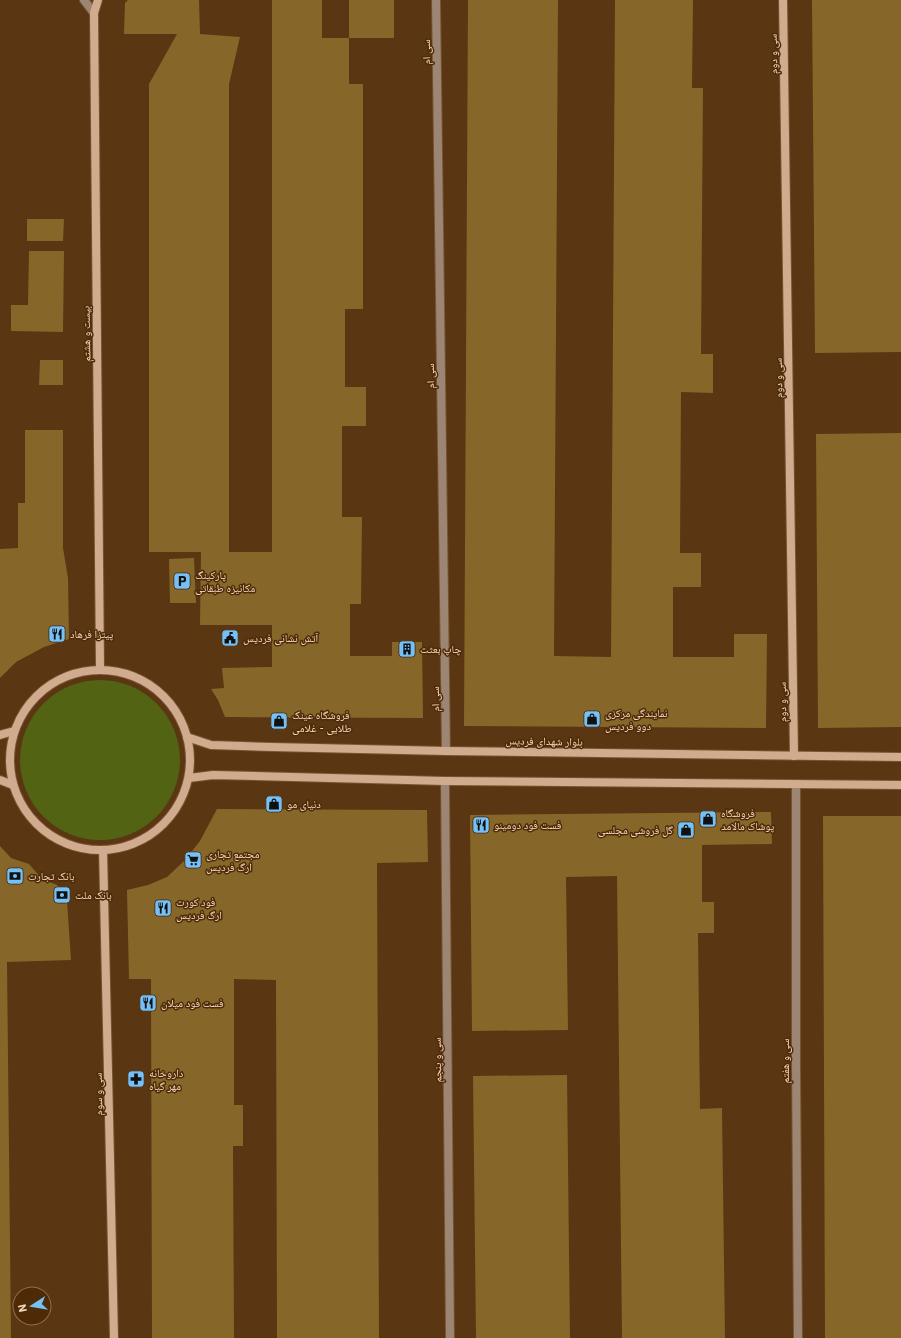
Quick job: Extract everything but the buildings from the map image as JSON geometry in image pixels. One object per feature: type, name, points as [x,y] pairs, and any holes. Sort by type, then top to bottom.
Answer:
[{"type":"main road","name":"بیست و هشتم","points":[[98,0],[94,13],[100,668]]},
{"type":"main road","name":"سی و دوم","points":[[783,0],[794,756]]},
{"type":"main road","points":[[100,668],[126,673],[154,687],[175,709],[188,737],[191,757],[189,778],[178,806],[158,829],[133,844],[103,850],[79,848],[57,840],[42,829],[23,807],[13,785],[10,767],[10,749],[14,731],[26,707],[45,687],[69,674],[100,668]]},
{"type":"main road","points":[[0,735],[14,731]]},
{"type":"main road","name":"بلوار شهدای فردیس","points":[[188,737],[211,745],[446,751],[901,757]]},
{"type":"main road","points":[[189,778],[213,774],[445,781],[901,785]]},
{"type":"main road","points":[[0,780],[13,785]]},
{"type":"main road","name":"سی و سوم","points":[[103,850],[114,1338]]},
{"type":"street","points":[[84,0],[94,13]]},
{"type":"street","name":"سی ام","points":[[436,0],[446,751]]},
{"type":"street","name":"سی و پنجم","points":[[445,781],[450,1338]]},
{"type":"street","name":"سی و هفتم","points":[[796,784],[798,1338]]},
{"type":"green space","points":[[100,680],[116,682],[137,690],[156,704],[166,716],[176,737],[180,760],[178,776],[170,797],[156,816],[144,826],[123,836],[100,840],[84,838],[63,830],[44,816],[34,804],[24,783],[20,760],[22,744],[30,723],[44,704],[56,694],[77,684]]},
{"type":"place","name":"پارکینگ مکانیزه طبقاتی","points":[[182,581]]},
{"type":"place","name":"پیتزا فرهاد","points":[[57,634]]},
{"type":"place","name":"آتش نشانی فردیس","points":[[230,638]]},
{"type":"place","name":"چاپ بعثت","points":[[407,649]]},
{"type":"place","name":"نمایندگی مرکزی دوو فردیس","points":[[592,719]]},
{"type":"place","name":"فروشگاه عینک طلایی - غلامی","points":[[279,721]]},
{"type":"place","name":"دنیای مو","points":[[274,804]]},
{"type":"place","name":"فروشگاه پوشاک مالامد","points":[[708,819]]},
{"type":"place","name":"فست فود دومینو","points":[[481,825]]},
{"type":"place","name":"گل فروشی مجلسی","points":[[686,830]]},
{"type":"place","name":"مجتمع تجاری ارگ فردیس","points":[[193,860]]},
{"type":"place","name":"بانک تجارت","points":[[15,876]]},
{"type":"place","name":"بانک ملت","points":[[62,895]]},
{"type":"place","name":"فود کورت ارگ فردیس","points":[[163,908]]},
{"type":"place","name":"فست فود میلان","points":[[148,1003]]},
{"type":"place","name":"داروخانه مهر گیاه","points":[[136,1079]]}]
